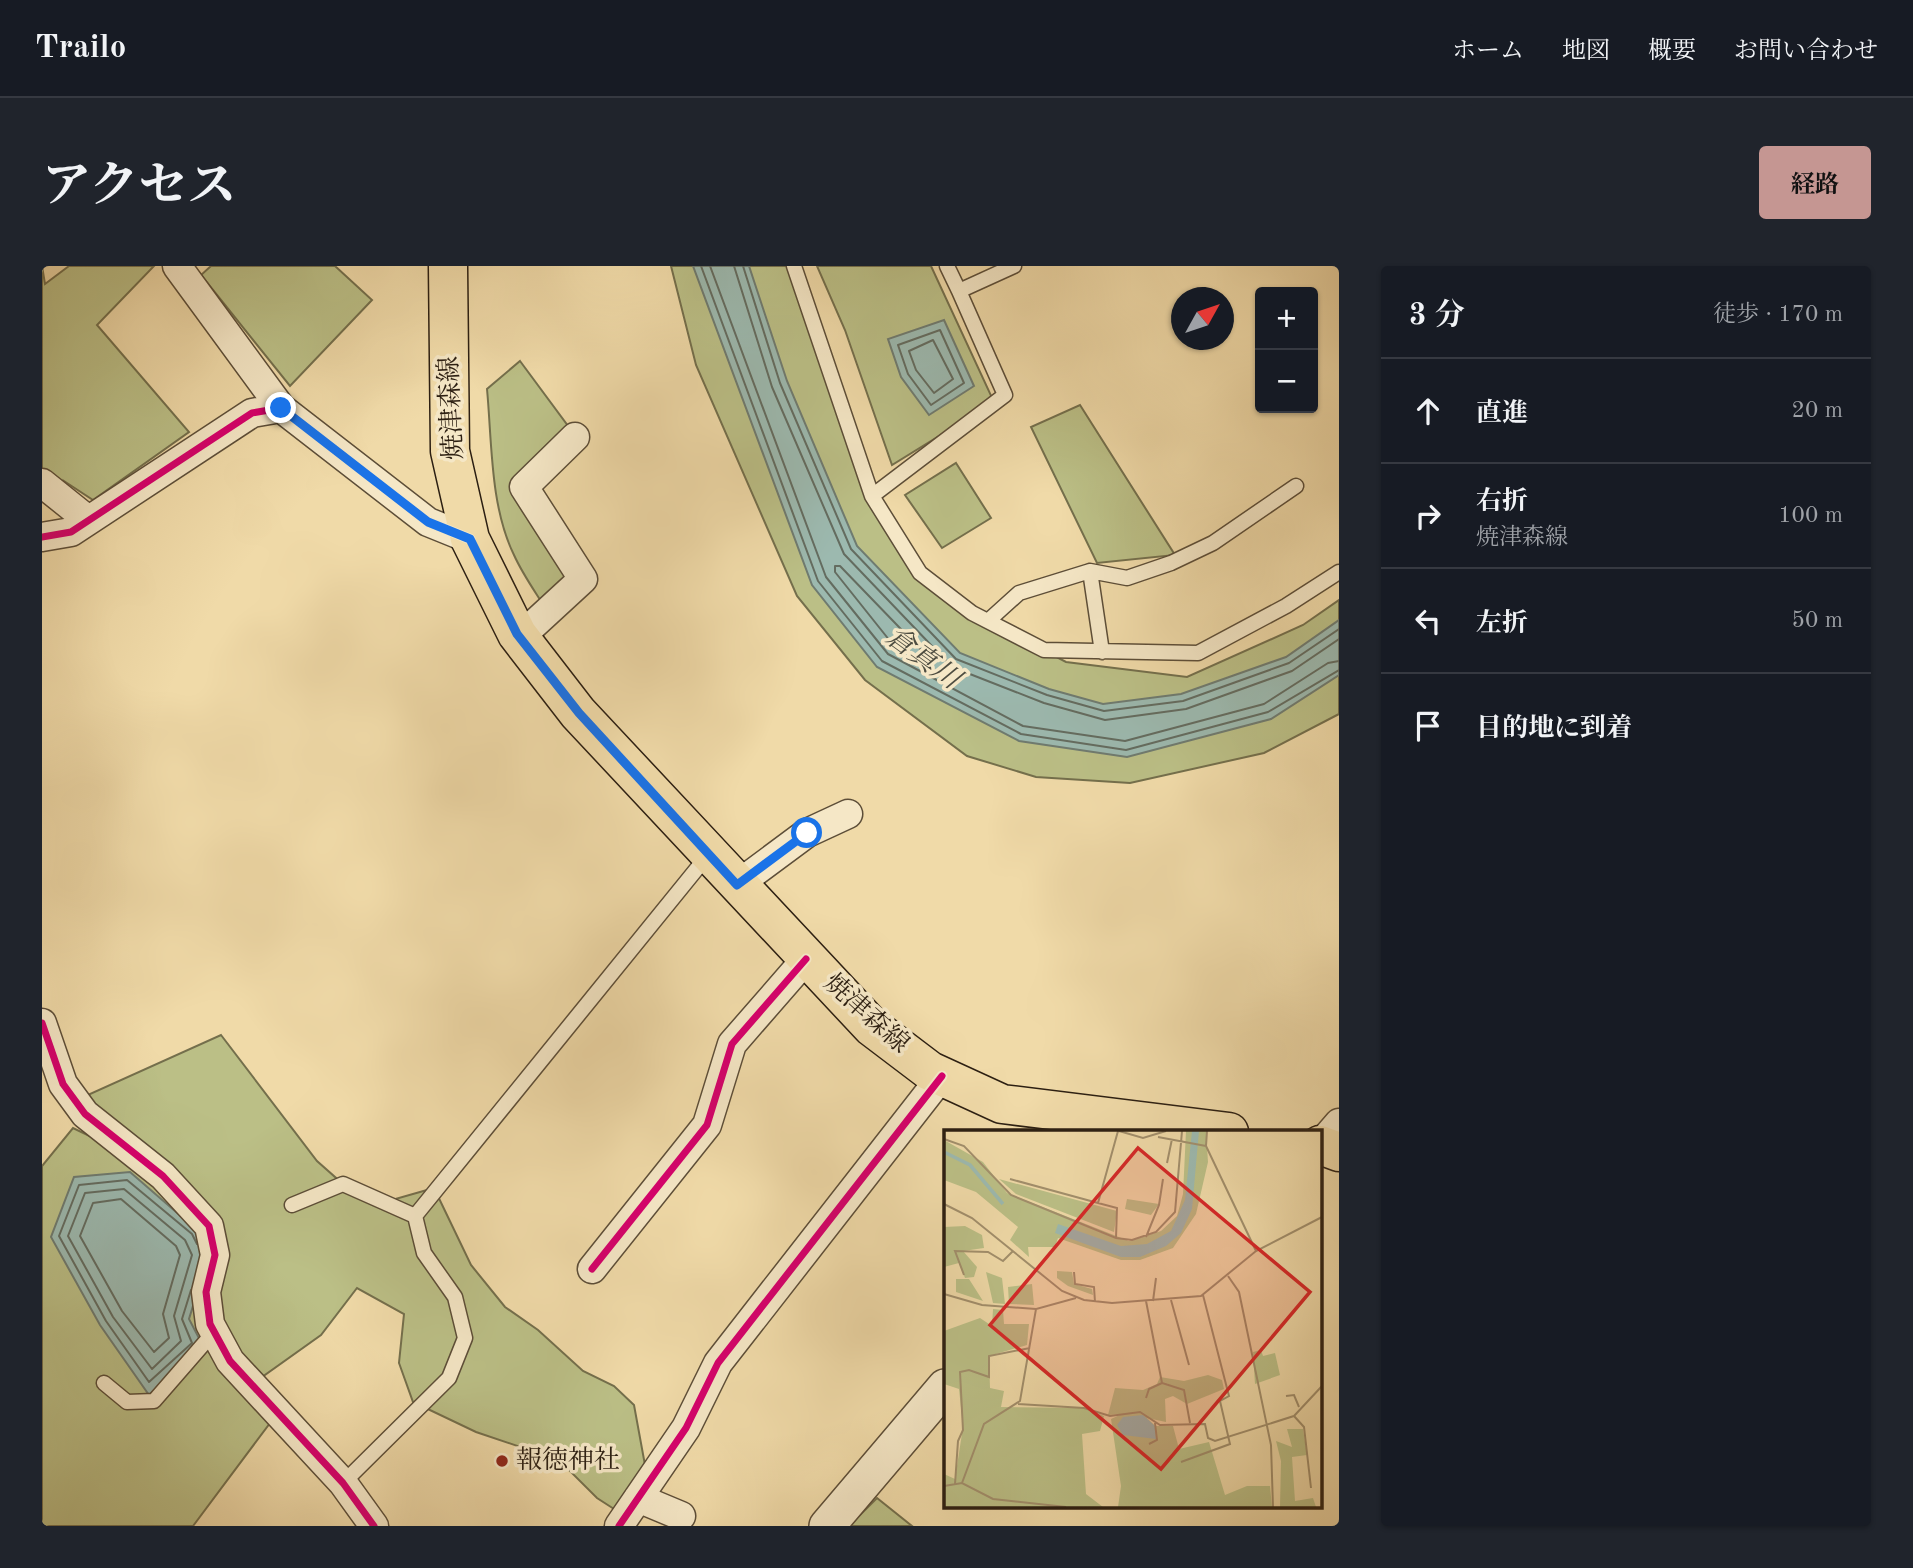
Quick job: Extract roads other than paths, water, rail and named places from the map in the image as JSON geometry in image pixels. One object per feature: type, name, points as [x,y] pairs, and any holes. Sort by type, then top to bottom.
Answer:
[{"type":"main road","name":"焼津森線","points":[[448,266],[450,451],[470,539],[489,582],[520,637],[579,713],[806,959],[873,1027],[930,1071],[1002,1104],[1115,1124],[1200,1130]]},
{"type":"main road","points":[[1322,1146],[1339,1152]]},
{"type":"street","points":[[177,266],[281,408],[428,522],[470,539]]},
{"type":"street","points":[[42,537],[71,531],[252,413],[281,408]]},
{"type":"street","points":[[520,637],[583,579],[524,487],[575,437]]},
{"type":"street","points":[[42,483],[88,520]]},
{"type":"street","points":[[737,885],[807,833],[848,814]]},
{"type":"street","points":[[592,1269],[707,1125],[732,1044],[806,959]]},
{"type":"street","points":[[42,1023],[63,1084],[85,1114],[163,1176],[209,1226],[215,1255],[206,1292],[210,1324],[230,1361],[343,1483],[374,1526]]},
{"type":"street","points":[[619,1526],[686,1428],[718,1363],[942,1076]]},
{"type":"street","points":[[1322,1143],[1339,1123]]},
{"type":"street","points":[[827,1526],[944,1388]]},
{"type":"street","points":[[638,1498],[681,1516]]},
{"type":"lane","points":[[794,266],[872,496],[920,573],[988,621],[1044,650],[1198,653],[1286,606],[1339,572]]},
{"type":"lane","points":[[872,496],[1005,395],[947,266]]},
{"type":"lane","points":[[959,291],[1014,266]]},
{"type":"lane","points":[[988,621],[1019,593],[1090,571],[1127,578],[1171,563],[1213,543],[1296,485]]},
{"type":"lane","points":[[1090,571],[1102,652]]},
{"type":"lane","points":[[415,1216],[709,854]]},
{"type":"lane","points":[[292,1205],[343,1184],[415,1216]]},
{"type":"lane","points":[[343,1483],[449,1378],[465,1338],[455,1297],[424,1253],[415,1216]]},
{"type":"lane","points":[[104,1383],[127,1402],[153,1401],[214,1332]]},
{"type":"water","name":"倉真川","points":[[693,266],[749,266],[787,381],[857,546],[960,653],[1049,689],[1103,704],[1181,694],[1286,657],[1339,620],[1339,675],[1271,719],[1127,757],[1019,741],[877,667],[812,585]]},
{"type":"water","points":[[944,320],[974,386],[929,415],[901,377],[888,339]]},
{"type":"water","points":[[130,1172],[198,1231],[209,1254],[189,1319],[202,1344],[149,1395],[100,1325],[51,1237],[74,1177]]},
{"type":"place","name":"報徳神社","points":[[502,1461]]}]
